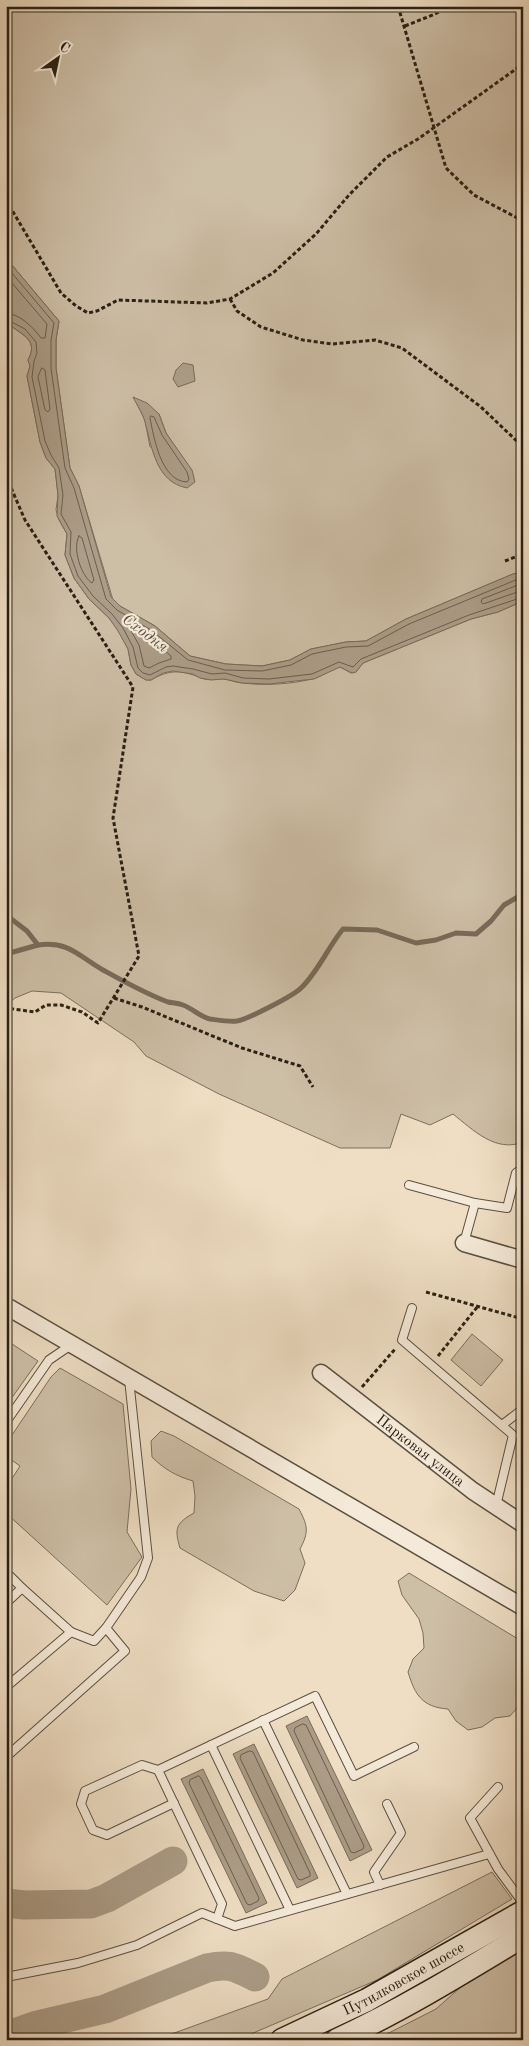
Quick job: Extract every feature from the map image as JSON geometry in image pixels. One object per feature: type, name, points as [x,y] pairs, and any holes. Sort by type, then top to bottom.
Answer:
[{"type":"main road","name":"Путилковское шоссе","points":[[282,2040],[367,2000],[523,1912]]},
{"type":"main road","name":"Путилковское шоссе","points":[[337,2040],[378,2021],[435,1990],[523,1936]]},
{"type":"street","points":[[464,1243],[523,1260]]},
{"type":"street","points":[[6,1306],[523,1607]]},
{"type":"street","name":"Парковая улица","points":[[321,1372],[472,1491],[523,1524]]},
{"type":"lane","points":[[409,1185],[475,1203],[507,1208],[516,1172],[523,1168]]},
{"type":"lane","points":[[464,1243],[475,1203]]},
{"type":"lane","points":[[412,1308],[402,1340],[513,1436],[496,1506]]},
{"type":"lane","points":[[6,1422],[48,1360],[71,1345]]},
{"type":"lane","points":[[6,1572],[71,1632],[94,1641],[106,1628],[140,1577],[148,1558],[129,1377]]},
{"type":"lane","points":[[502,1425],[523,1409]]},
{"type":"lane","points":[[6,1603],[22,1588]]},
{"type":"lane","points":[[6,1757],[125,1651],[106,1628]]},
{"type":"lane","points":[[6,1687],[71,1632]]},
{"type":"lane","points":[[158,1770],[315,1696],[354,1776],[414,1747]]},
{"type":"lane","points":[[263,1720],[347,1894]]},
{"type":"lane","points":[[211,1745],[290,1910]]},
{"type":"lane","points":[[174,1803],[107,1835],[93,1830],[81,1804],[85,1791],[142,1764],[158,1770],[174,1803],[222,1904],[217,1919]]},
{"type":"lane","points":[[498,1787],[470,1818],[498,1869],[523,1903]]},
{"type":"lane","points":[[380,1885],[374,1872],[401,1833],[387,1804]]},
{"type":"lane","points":[[6,1977],[78,1963],[128,1947],[202,1913],[235,1926],[489,1854]]},
{"type":"path","points":[[398,6],[446,168],[474,194],[523,221]]},
{"type":"path","points":[[405,26],[436,14],[450,6]]},
{"type":"path","points":[[6,200],[61,293],[88,313],[97,311],[118,300],[207,303],[230,300],[273,273],[316,234],[349,195],[387,157],[435,127],[523,64]]},
{"type":"path","points":[[230,300],[237,311],[261,327],[303,340],[332,344],[375,340],[402,348],[481,407],[523,447]]},
{"type":"path","points":[[6,476],[25,520],[133,687],[113,818],[139,956],[98,1023],[82,1012],[61,1005],[46,1006],[35,1012],[6,1008]]},
{"type":"path","points":[[505,560],[523,554]]},
{"type":"path","points":[[114,998],[242,1048],[300,1066],[313,1088]]},
{"type":"path","points":[[426,1292],[523,1319]]},
{"type":"path","points":[[432,1364],[478,1306]]},
{"type":"path","points":[[353,1397],[402,1340]]},
{"type":"shaded area","points":[[6,6],[523,6],[523,572],[513,574],[406,619],[366,641],[346,642],[311,649],[290,660],[262,666],[226,664],[190,656],[155,626],[113,600],[79,486],[70,468],[56,368],[56,340],[59,321],[6,258]],"holes":[[[134,398],[159,414],[166,433],[176,448],[150,447],[145,420]]]},
{"type":"shaded area","points":[[6,322],[30,342],[31,353],[28,360],[30,366],[27,376],[40,442],[46,458],[55,469],[58,495],[56,510],[67,534],[65,555],[74,578],[89,599],[109,618],[119,631],[128,649],[131,665],[136,674],[146,680],[151,680],[170,672],[182,672],[204,679],[224,679],[241,683],[269,684],[312,679],[340,667],[351,673],[356,672],[363,663],[471,619],[498,612],[523,601],[523,1142],[503,1145],[494,1142],[477,1133],[453,1114],[430,1125],[401,1114],[390,1148],[340,1148],[219,1094],[146,1056],[134,1042],[61,993],[32,991],[15,998],[6,1006]]},
{"type":"shaded area","points":[[472,1334],[503,1360],[481,1386],[451,1360]]},
{"type":"shaded area","points":[[6,1340],[38,1361],[6,1406]]},
{"type":"shaded area","points":[[60,1368],[123,1404],[131,1489],[127,1532],[142,1557],[107,1605],[6,1513],[6,1488],[20,1466],[6,1456],[6,1444],[51,1377]]},
{"type":"shaded area","points":[[161,1431],[174,1436],[299,1509],[306,1529],[305,1538],[300,1549],[305,1563],[295,1590],[284,1601],[254,1591],[180,1548],[177,1536],[178,1527],[183,1520],[194,1513],[195,1496],[193,1481],[171,1472],[152,1457],[151,1441]]},
{"type":"shaded area","points":[[409,1573],[523,1642],[523,1701],[510,1716],[495,1718],[482,1727],[468,1730],[456,1721],[448,1709],[432,1706],[417,1693],[408,1672],[413,1659],[424,1648],[423,1633],[419,1619],[402,1595],[398,1581]]},
{"type":"shaded area","points":[[492,1872],[512,1899],[377,1980],[237,2040],[155,2040],[268,1999],[282,1979]]},
{"type":"shaded area","points":[[523,1948],[523,2040],[375,2040],[436,2009],[463,1985]]},
{"type":"water","name":"Сходня","points":[[6,258],[59,321],[56,340],[56,368],[70,468],[79,486],[111,597],[120,606],[155,626],[190,656],[226,664],[262,666],[290,660],[311,649],[346,642],[366,641],[406,619],[513,574],[523,572],[523,601],[498,612],[471,619],[363,663],[356,672],[352,673],[340,667],[314,679],[269,684],[242,683],[224,679],[211,680],[200,678],[193,674],[173,671],[163,673],[151,680],[146,680],[136,674],[131,665],[128,649],[118,631],[109,618],[89,599],[74,578],[65,555],[67,534],[57,516],[58,495],[55,469],[46,458],[40,442],[27,376],[30,366],[28,360],[31,353],[30,341],[6,322]]},
{"type":"water","points":[[183,363],[193,365],[195,381],[178,387],[173,379],[176,370]]},
{"type":"water","points":[[133,397],[147,403],[159,414],[166,433],[192,470],[195,482],[187,488],[177,485],[168,479],[162,471],[153,453],[144,419]]},
{"type":"water","points":[[307,1716],[372,1850],[350,1861],[286,1726]]},
{"type":"water","points":[[254,1744],[318,1878],[297,1888],[233,1754]]},
{"type":"water","points":[[203,1769],[267,1903],[246,1913],[181,1779]]},
{"type":"waterway","points":[[6,915],[27,931],[38,945],[49,944],[66,947],[135,987],[168,1002],[186,1006],[206,1018],[237,1021],[260,1012],[301,988],[313,975],[343,929],[377,930],[416,943],[436,940],[456,933],[476,934],[491,921],[504,905],[523,894]]},
{"type":"waterway","points":[[6,954],[38,945]]},
{"type":"waterway","points":[[6,1903],[24,1905],[91,1904],[107,1898],[173,1861]]},
{"type":"waterway","points":[[6,2036],[37,2025],[105,2009],[207,1968],[227,1966],[255,1977]]}]
